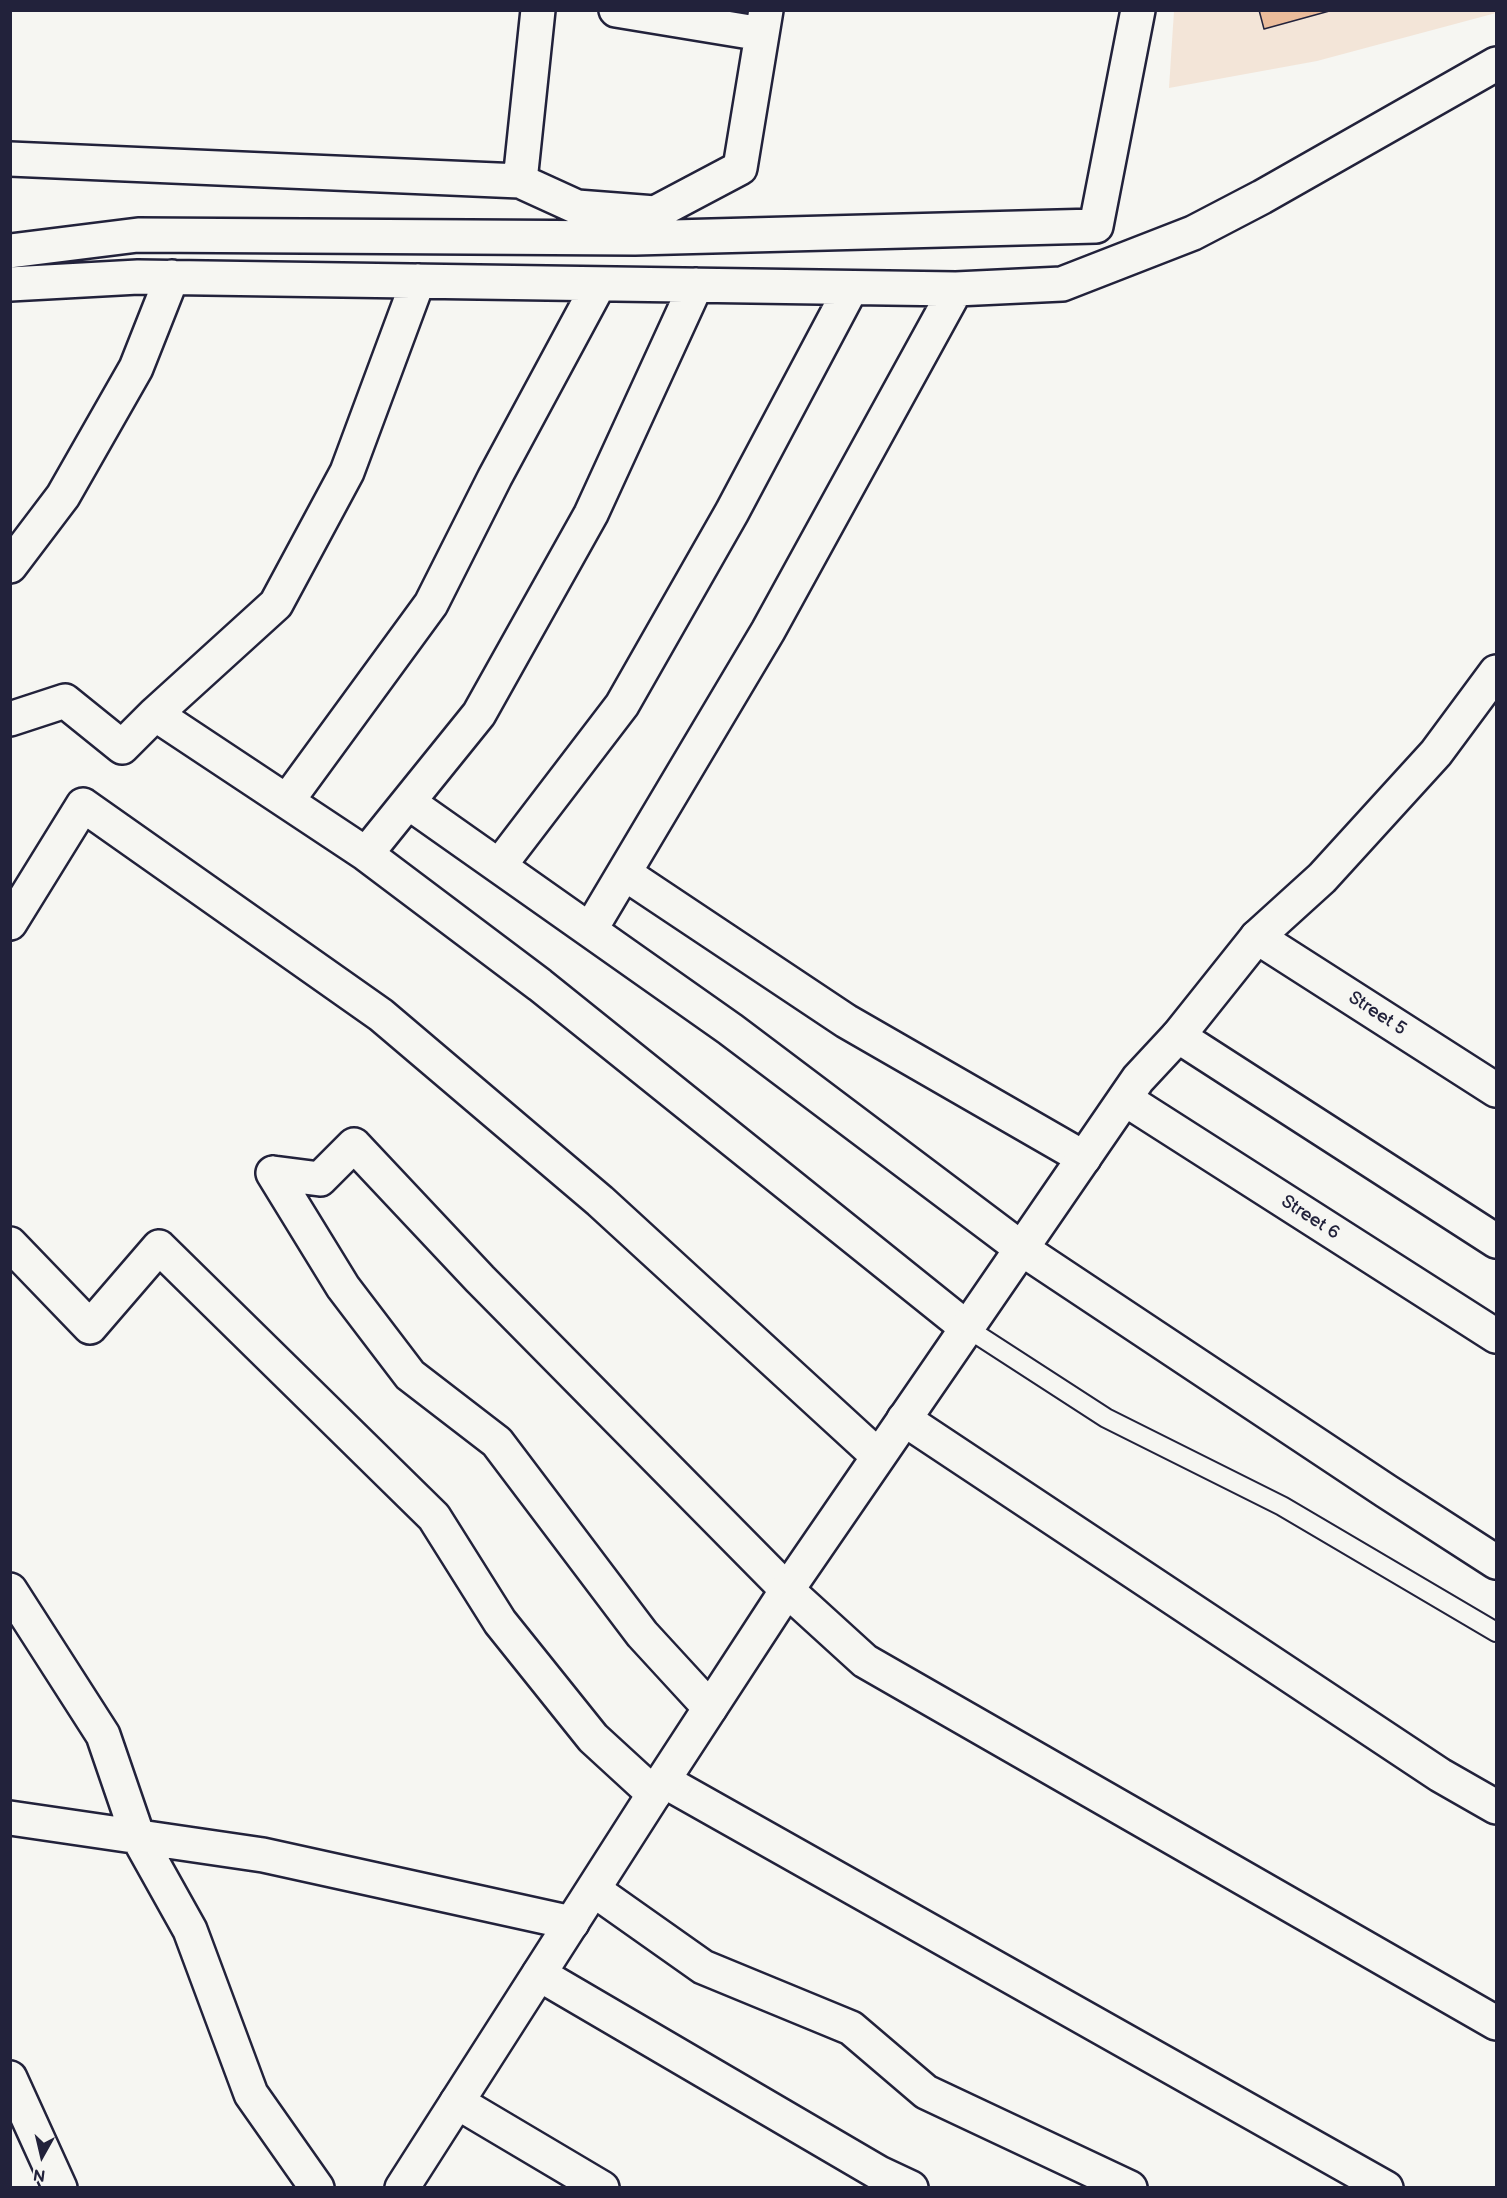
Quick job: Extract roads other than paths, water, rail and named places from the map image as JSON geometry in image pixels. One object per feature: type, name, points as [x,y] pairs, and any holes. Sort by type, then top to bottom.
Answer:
[{"type":"street","points":[[520,181],[538,10]]},
{"type":"street","points":[[10,159],[520,181],[577,207],[655,213],[740,168],[764,22],[616,10]]},
{"type":"street","points":[[10,251],[138,235],[635,238],[1096,226],[1138,10]]},
{"type":"street","points":[[10,284],[172,277],[956,289],[1062,284],[1193,233],[1262,197],[1497,64]]},
{"type":"street","points":[[10,566],[63,496],[136,368],[172,277]]},
{"type":"street","points":[[10,719],[65,701],[122,747],[276,604],[347,472],[418,281]]},
{"type":"street","points":[[287,801],[431,604],[495,477],[599,284]]},
{"type":"street","points":[[366,854],[479,714],[596,503],[696,285]]},
{"type":"street","points":[[499,866],[622,705],[732,512],[850,288]]},
{"type":"street","points":[[590,930],[768,632],[956,289]]},
{"type":"street","points":[[402,2187],[787,1590],[1138,1079],[1178,1036],[1257,937],[1330,870],[1436,753],[1494,682]]},
{"type":"street","points":[[155,714],[366,854],[549,992],[967,1328]]},
{"type":"street","points":[[408,802],[729,1029],[1022,1249],[1497,1562]]},
{"type":"street","points":[[10,923],[83,805],[381,1015],[600,1201],[878,1456]]},
{"type":"street","points":[[624,873],[846,1021],[1084,1158]]},
{"type":"street","name":"Street 5","points":[[1257,937],[1497,1090]]},
{"type":"street","points":[[1178,1036],[1497,1241]]},
{"type":"street","name":"Street 6","points":[[1125,1099],[1497,1336]]},
{"type":"street","points":[[710,1708],[642,1634],[497,1442],[410,1375],[344,1287],[273,1173],[320,1179],[354,1145],[480,1279],[787,1590],[865,1661],[1497,2024]]},
{"type":"street","points":[[10,1244],[90,1327],[159,1247],[434,1517],[500,1622],[593,1738],[659,1788],[1386,2187]]},
{"type":"street","points":[[904,1419],[1440,1775],[1497,1807]]},
{"type":"street","points":[[10,1590],[103,1735],[138,1837],[190,1930],[251,2094],[317,2187]]},
{"type":"street","points":[[10,1818],[262,1855],[572,1923]]},
{"type":"street","points":[[594,1890],[704,1967],[851,2028],[926,2092],[1130,2187]]},
{"type":"street","points":[[539,1974],[879,2173],[911,2187]]},
{"type":"street","points":[[10,2078],[60,2187]]},
{"type":"street","points":[[457,2102],[602,2187]]},
{"type":"lane","points":[[967,1328],[1106,1418],[1282,1506],[1497,1632]]}]
